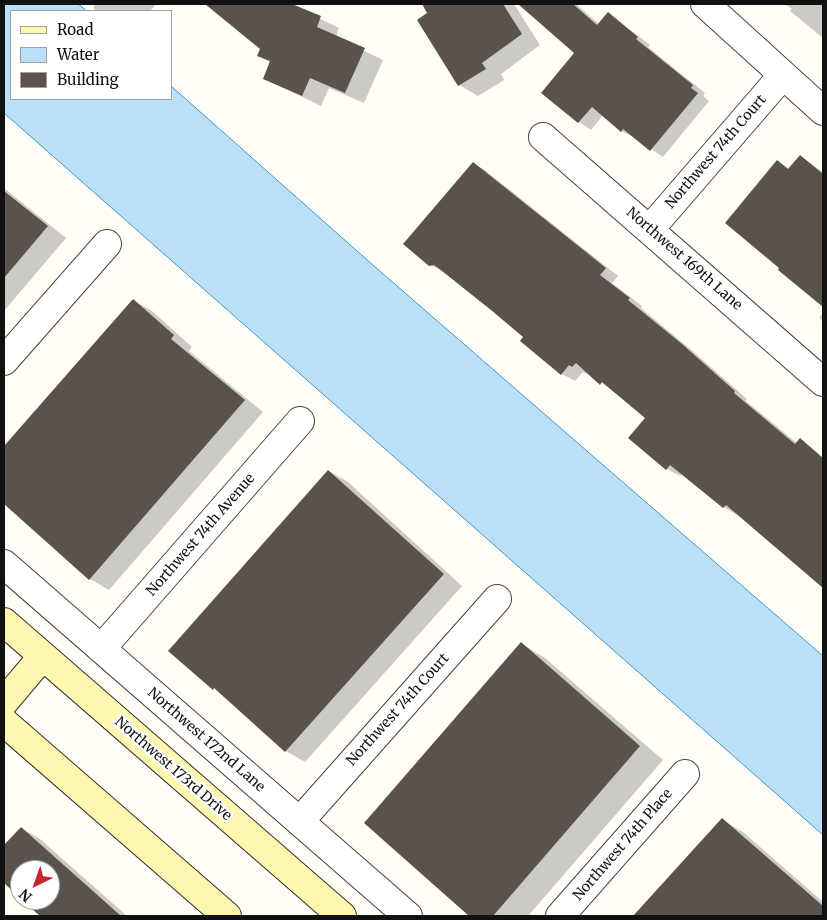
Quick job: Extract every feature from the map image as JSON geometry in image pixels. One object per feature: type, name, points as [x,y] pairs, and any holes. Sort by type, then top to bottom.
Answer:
[{"type":"street","points":[[705,4],[823,112]]},
{"type":"street","name":"Northwest 74th Court","points":[[650,229],[783,75]]},
{"type":"street","name":"Northwest 169th Lane","points":[[542,137],[650,229],[823,382]]},
{"type":"street","points":[[4,361],[107,244]]},
{"type":"street","name":"Northwest 74th Avenue","points":[[101,649],[300,421]]},
{"type":"street","name":"Northwest 172nd Lane","points":[[4,564],[408,916]]},
{"type":"street","name":"Northwest 74th Court","points":[[300,821],[497,599]]},
{"type":"street","name":"Northwest 173rd Drive","points":[[4,622],[342,916]]},
{"type":"street","points":[[4,702],[43,656]]},
{"type":"street","points":[[4,722],[226,916]]},
{"type":"street","name":"Northwest 74th Place","points":[[560,916],[685,774]]},
{"type":"water","points":[[4,4],[78,4],[86,10],[10,10],[10,100],[172,100],[172,87],[374,266],[823,656],[823,835],[4,113]]},
{"type":"building","points":[[205,4],[292,4],[321,16],[317,27],[365,48],[345,93],[310,78],[302,96],[263,79],[270,61],[257,56],[260,49]]},
{"type":"building","points":[[422,4],[503,4],[522,34],[482,63],[486,69],[458,86],[417,20],[427,13]]},
{"type":"building","points":[[518,4],[573,4],[597,25],[608,12],[638,37],[636,39],[693,85],[691,88],[698,93],[650,151],[623,129],[621,132],[592,107],[578,123],[541,93],[574,53]]},
{"type":"building","points":[[800,155],[823,174],[823,307],[725,223],[777,160],[788,169]]},
{"type":"building","points":[[473,162],[606,268],[600,275],[630,298],[628,300],[682,344],[735,391],[734,393],[795,444],[800,438],[823,458],[823,588],[726,505],[723,508],[670,465],[666,470],[628,438],[645,418],[602,382],[600,385],[576,363],[572,367],[569,365],[561,375],[520,341],[523,337],[491,310],[434,265],[429,266],[403,244]]},
{"type":"building","points":[[4,191],[48,226],[4,278]]},
{"type":"building","points":[[133,299],[174,335],[171,339],[245,400],[89,580],[4,504],[4,446]]},
{"type":"building","points":[[328,470],[444,574],[285,752],[214,688],[213,690],[168,651]]},
{"type":"building","points":[[521,642],[640,746],[493,916],[469,916],[364,823]]},
{"type":"building","points":[[722,818],[823,906],[823,916],[633,916]]},
{"type":"building","points":[[21,827],[58,860],[10,860],[10,889],[4,883],[4,845]]},
{"type":"building","points":[[60,862],[121,916],[40,916],[33,910],[60,910]]}]
